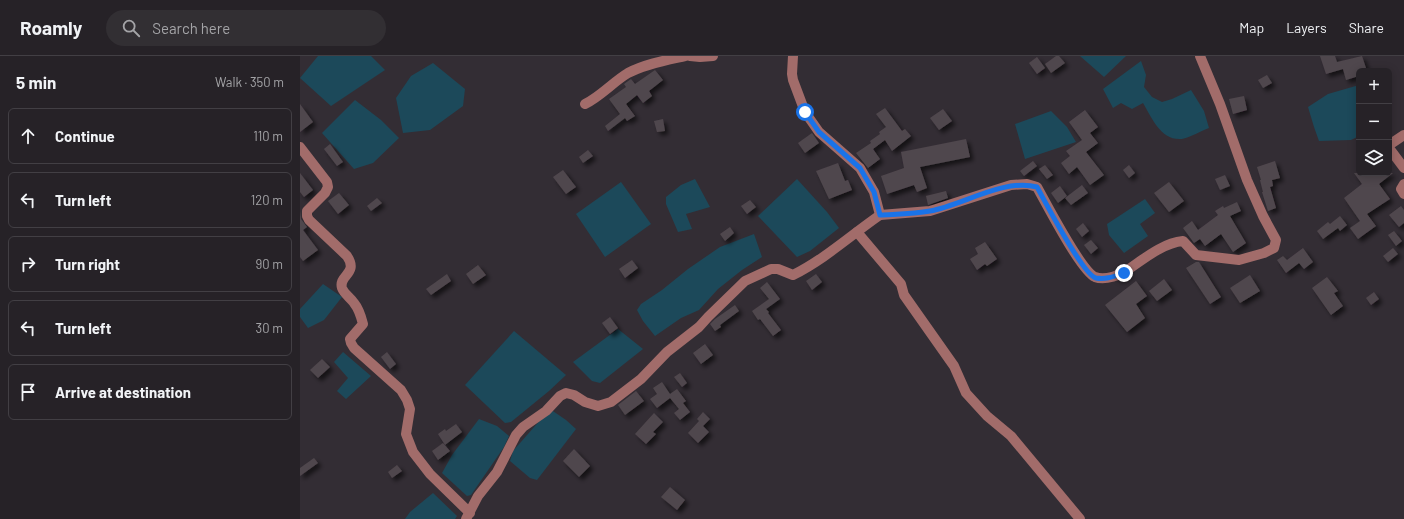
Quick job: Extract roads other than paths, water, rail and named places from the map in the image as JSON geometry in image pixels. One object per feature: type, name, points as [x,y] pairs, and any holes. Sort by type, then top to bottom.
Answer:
[{"type":"street","points":[[585,104],[629,73],[665,60],[685,56]]},
{"type":"street","points":[[690,56],[713,56]]},
{"type":"street","points":[[793,56],[793,80],[805,112],[819,132],[860,168],[874,192],[880,215]]},
{"type":"street","points":[[300,147],[328,182],[328,187],[325,193],[306,211],[306,216],[347,256],[351,263],[351,267],[342,283],[342,288],[355,303],[363,324],[350,339],[351,343],[401,390],[410,409],[406,434],[413,452],[430,474],[468,516],[478,496],[497,472],[516,435],[523,427],[546,411],[560,396],[566,393],[570,394],[585,402],[598,406],[611,402],[641,379],[667,352],[699,327],[745,281],[771,269],[778,269],[793,275],[805,269],[880,215],[930,211],[1011,185],[1027,184],[1037,187],[1069,244],[1089,274],[1096,278],[1108,278],[1124,273],[1147,256],[1174,242],[1183,241],[1196,255],[1239,260],[1264,253],[1274,248],[1276,240],[1263,216],[1247,180],[1220,104],[1200,56]]},
{"type":"street","points":[[1404,135],[1389,145],[1404,168]]},
{"type":"street","points":[[1404,184],[1401,189],[1404,194]]},
{"type":"street","points":[[857,232],[901,284],[904,295],[954,366],[966,393],[987,416],[1011,436],[1080,519]]},
{"type":"water","points":[[318,56],[371,56],[385,70],[331,106],[300,78]]},
{"type":"water","points":[[1080,56],[1126,56],[1104,77]]},
{"type":"water","points":[[1141,61],[1146,75],[1144,87],[1152,97],[1162,102],[1191,90],[1204,111],[1209,128],[1192,136],[1182,139],[1175,139],[1168,136],[1158,127],[1143,103],[1132,109],[1121,103],[1113,108],[1103,89]]},
{"type":"water","points":[[433,63],[465,89],[463,106],[430,130],[403,133],[396,98],[411,76]]},
{"type":"water","points":[[1356,86],[1356,138],[1351,140],[1319,141],[1308,107],[1328,94]]},
{"type":"water","points":[[355,100],[381,120],[399,138],[373,163],[354,169],[322,133]]},
{"type":"water","points":[[1051,111],[1067,127],[1076,142],[1025,159],[1015,124]]},
{"type":"water","points":[[695,179],[710,207],[686,214],[692,229],[678,232],[666,204],[666,197],[681,185]]},
{"type":"water","points":[[797,179],[827,212],[839,228],[810,251],[797,257],[758,216]]},
{"type":"water","points":[[621,182],[651,224],[605,257],[576,214]]},
{"type":"water","points":[[1145,199],[1155,213],[1140,224],[1148,236],[1124,253],[1109,235],[1107,224]]},
{"type":"water","points":[[754,234],[762,257],[742,270],[718,289],[699,310],[681,318],[655,336],[643,321],[637,310],[641,304],[720,247]]},
{"type":"water","points":[[323,284],[342,297],[324,320],[308,328],[300,317],[300,309]]},
{"type":"water","points":[[618,329],[643,349],[600,383],[592,381],[573,362]]},
{"type":"water","points":[[514,331],[566,375],[511,422],[505,423],[465,385]]},
{"type":"water","points":[[343,352],[371,376],[346,399],[337,391],[348,378],[334,362]]},
{"type":"water","points":[[550,409],[576,429],[537,480],[530,478],[510,461],[513,451]]},
{"type":"water","points":[[479,419],[497,426],[509,436],[504,447],[471,495],[467,496],[442,473],[452,455]]},
{"type":"water","points":[[433,493],[457,516],[455,519],[405,519],[410,512]]}]
